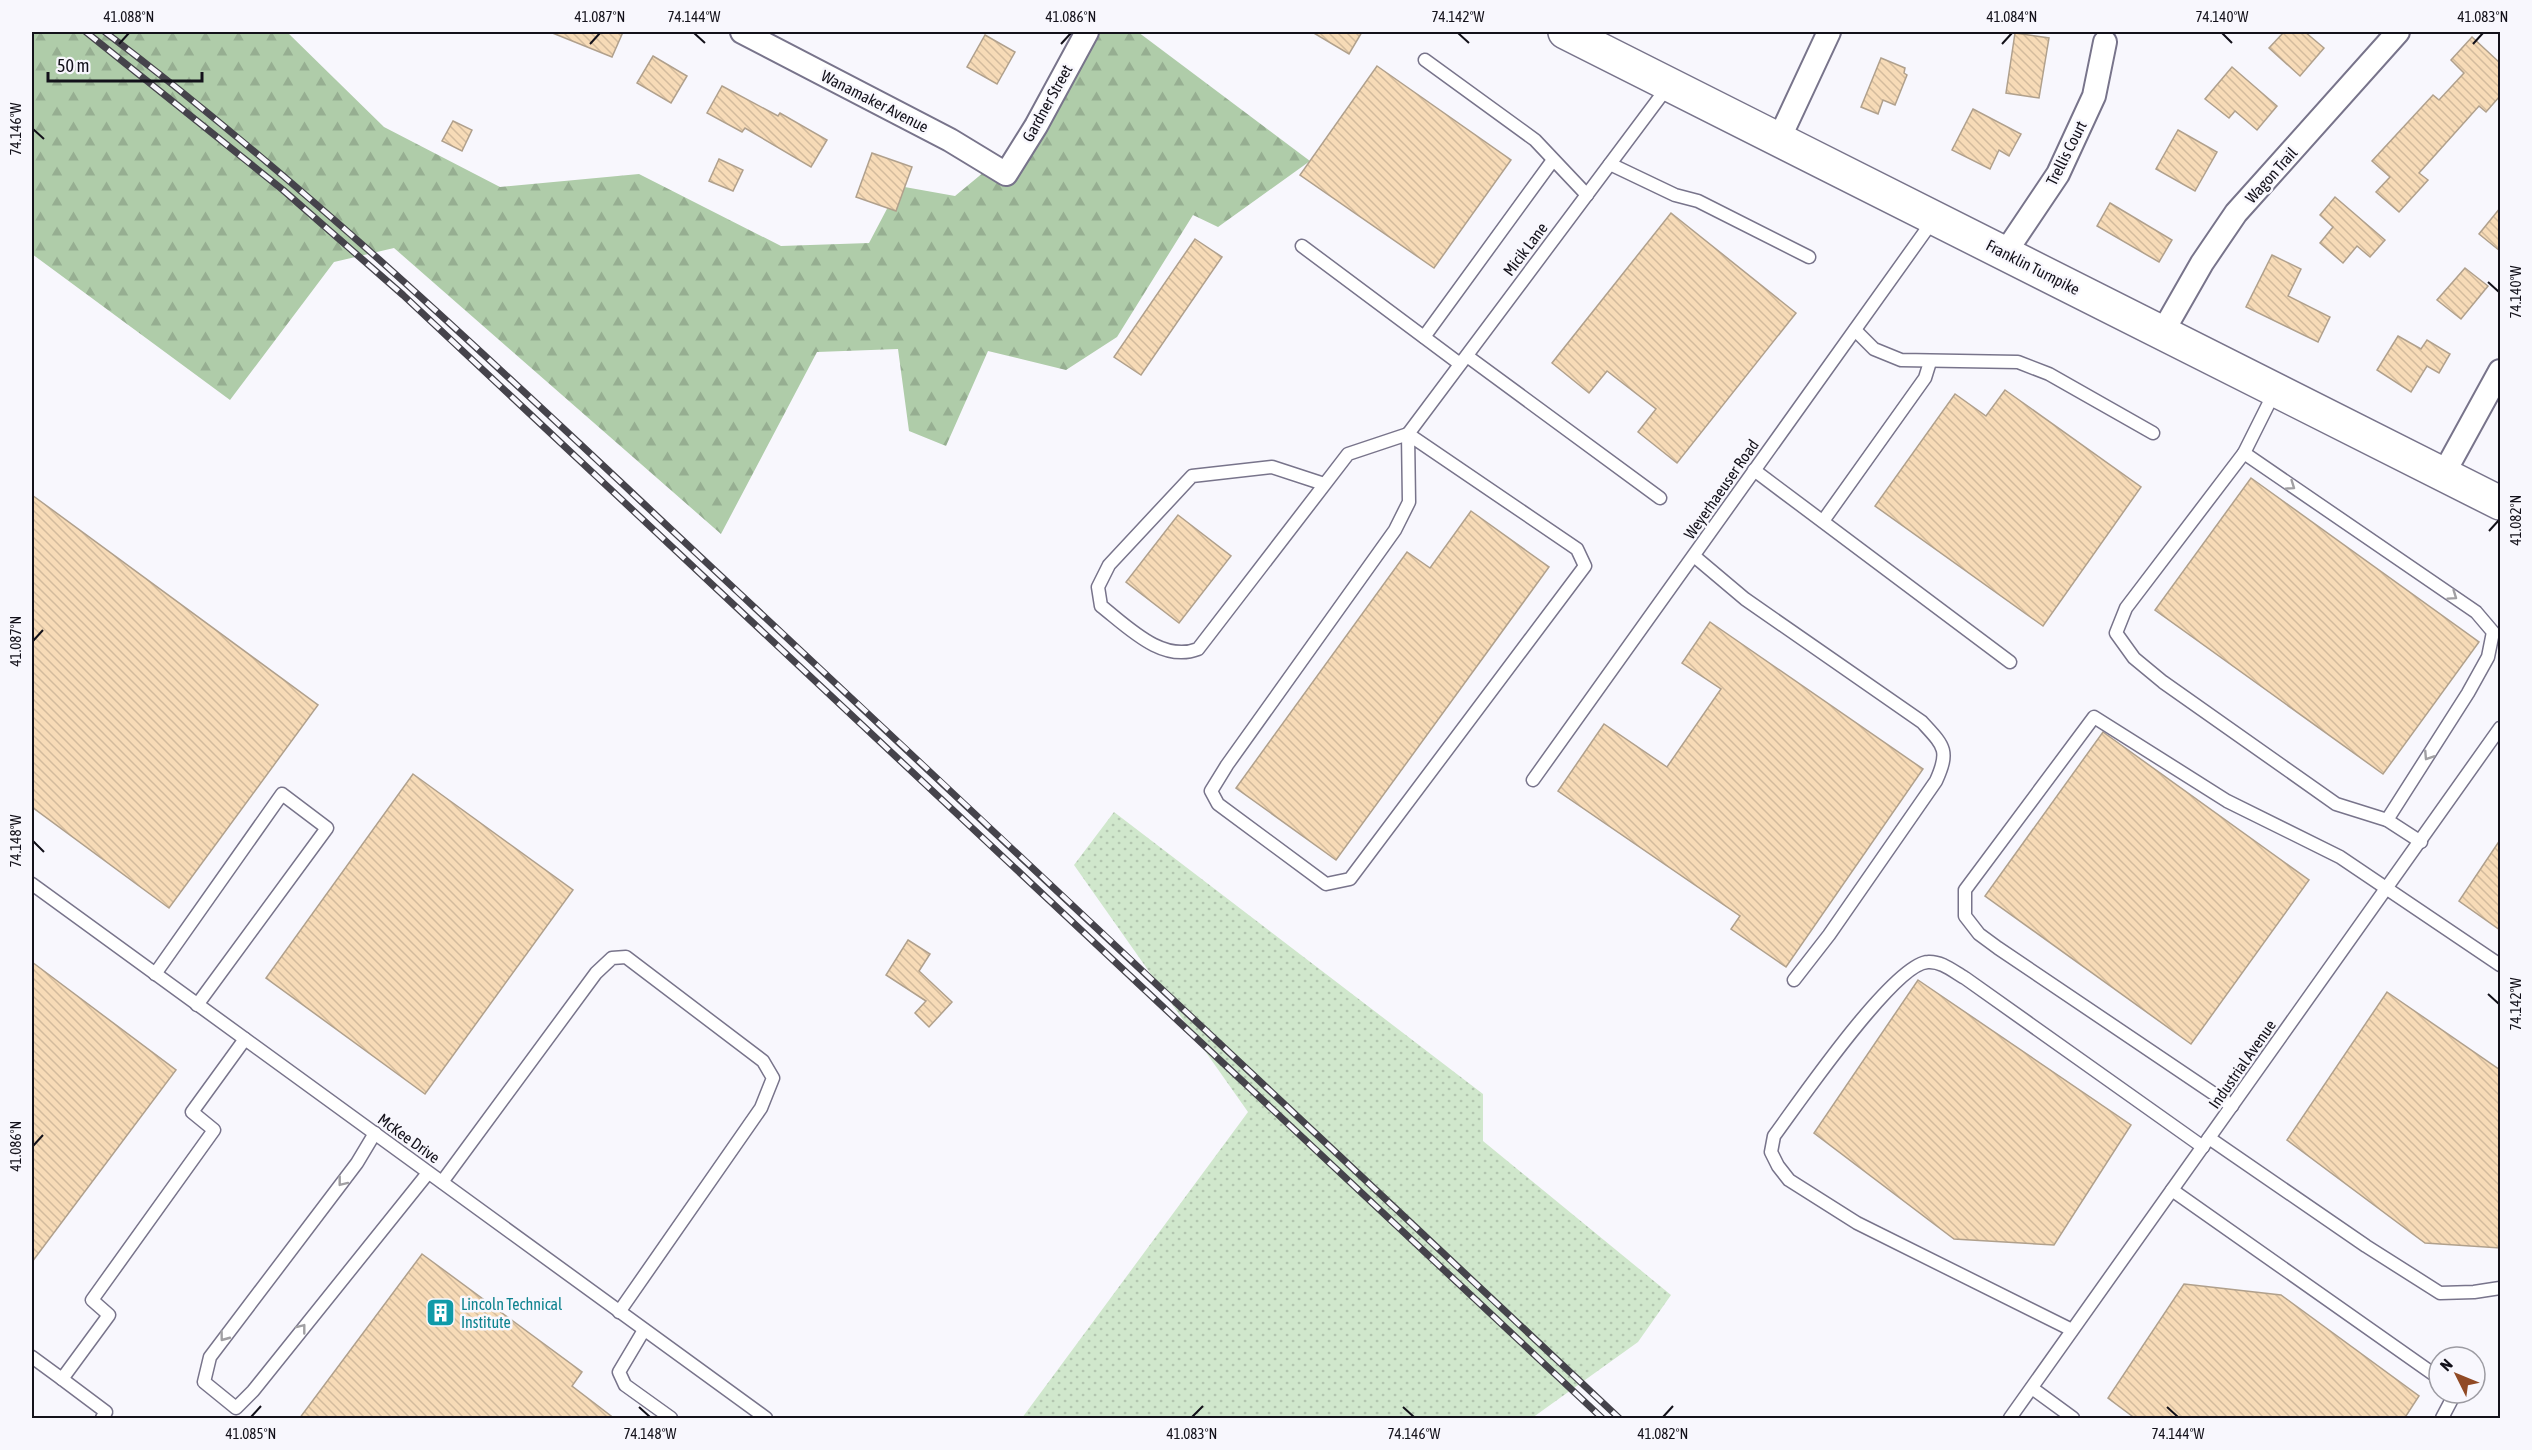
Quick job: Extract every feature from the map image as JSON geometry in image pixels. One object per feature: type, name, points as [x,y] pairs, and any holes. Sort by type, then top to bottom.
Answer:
[{"type":"main road","name":"Franklin Turnpike","points":[[1565,32],[2500,503]]},
{"type":"street","name":"Wanamaker Avenue","points":[[742,32],[950,140],[1006,174]]},
{"type":"street","name":"Gardner Street","points":[[1006,174],[1036,126],[1087,32]]},
{"type":"street","points":[[1779,139],[1829,32]]},
{"type":"street","name":"Wagon Trail","points":[[2163,333],[2202,263],[2236,213],[2398,32]]},
{"type":"street","name":"Trellis Court","points":[[2005,253],[2058,174],[2094,96],[2106,42]]},
{"type":"street","points":[[2444,473],[2500,371]]},
{"type":"lane","points":[[1425,60],[1535,140],[1587,195]]},
{"type":"lane","name":"Micik Lane","points":[[1408,434],[1670,84]]},
{"type":"lane","points":[[1425,337],[1553,160]]},
{"type":"lane","points":[[1610,164],[1675,195],[1698,201],[1809,256]]},
{"type":"lane","name":"Weyerhaeuser Road","points":[[1533,780],[1935,218]]},
{"type":"lane","points":[[1302,246],[1425,337],[1464,360],[1660,498]]},
{"type":"lane","points":[[1855,330],[1874,349],[1900,360],[2018,362],[2049,374],[2153,433]]},
{"type":"lane","points":[[1823,521],[1925,378],[1930,362]]},
{"type":"lane","points":[[2276,390],[2244,453],[2126,608],[2116,633],[2134,658],[2163,682],[2336,804],[2387,820],[2421,842]]},
{"type":"lane","points":[[1408,434],[1577,549],[1585,566],[1350,879],[1326,884],[1218,804],[1211,791],[1227,765],[1395,530],[1409,502],[1408,434]]},
{"type":"lane","points":[[1324,484],[1272,467],[1192,476],[1109,565],[1098,587],[1101,606],[1143,640],[1173,653],[1187,653],[1198,649],[1348,454],[1408,434]]},
{"type":"lane","points":[[2244,453],[2476,612],[2493,632],[2488,657],[2468,693],[2387,820]]},
{"type":"lane","points":[[1754,470],[2010,662]]},
{"type":"lane","points":[[1694,556],[1745,599],[1922,722],[1941,743],[1945,761],[1936,781],[1794,980]]},
{"type":"lane","points":[[2232,1106],[1979,934],[1965,916],[1965,890],[2094,717],[2227,801],[2340,858],[2500,965]]},
{"type":"lane","name":"Industrial Avenue","points":[[2010,1419],[2500,728]]},
{"type":"lane","points":[[155,974],[282,794],[327,828],[197,1005]]},
{"type":"lane","name":"McKee Drive","points":[[32,884],[766,1419]]},
{"type":"lane","points":[[442,1182],[596,972],[612,958],[626,957],[763,1061],[773,1078],[761,1108],[619,1312]]},
{"type":"lane","points":[[2072,1330],[1857,1223],[1789,1180],[1771,1152],[1774,1136],[1882,994],[1911,970],[1926,962],[1940,963],[1965,978],[2206,1143],[2440,1293],[2474,1292],[2500,1288]]},
{"type":"lane","points":[[62,1379],[109,1315],[92,1300],[214,1130],[192,1112],[245,1039]]},
{"type":"lane","points":[[375,1133],[357,1162],[210,1357],[204,1382],[236,1408],[253,1391],[428,1173]]},
{"type":"lane","points":[[2172,1190],[2427,1369]]},
{"type":"lane","points":[[644,1330],[619,1372],[625,1385],[671,1419]]},
{"type":"lane","points":[[32,1357],[106,1412],[102,1419]]},
{"type":"lane","points":[[2032,1388],[2073,1419]]},
{"type":"lane","points":[[2442,1419],[2449,1405]]},
{"type":"green space","points":[[32,32],[287,32],[384,127],[500,187],[639,174],[781,246],[869,243],[899,186],[955,196],[1013,148],[1081,32],[1138,32],[1310,161],[1218,227],[1193,215],[1117,337],[1066,370],[988,351],[946,446],[909,431],[898,349],[817,352],[721,534],[394,248],[334,262],[230,400],[32,254]]},
{"type":"green space","points":[[1114,812],[1483,1094],[1483,1141],[1671,1295],[1638,1342],[1532,1418],[1022,1418],[1248,1112],[1074,865]]},
{"type":"building","points":[[550,32],[623,32],[612,57]]},
{"type":"building","points":[[1312,32],[1362,32],[1349,54]]},
{"type":"building","points":[[2284,32],[2305,32],[2324,48],[2300,76],[2269,48]]},
{"type":"building","points":[[2015,33],[2049,38],[2039,98],[2006,93]]},
{"type":"building","points":[[985,35],[1015,52],[997,84],[967,67]]},
{"type":"building","points":[[2472,37],[2500,63],[2500,96],[2486,112],[2479,106],[2419,173],[2428,180],[2399,212],[2376,192],[2390,177],[2372,161],[2433,95],[2439,100],[2464,73],[2451,60]]},
{"type":"building","points":[[653,56],[687,76],[671,103],[637,83]]},
{"type":"building","points":[[1881,58],[1905,68],[1904,73],[1907,75],[1895,105],[1883,100],[1878,114],[1861,107]]},
{"type":"building","points":[[1377,66],[1511,160],[1434,268],[1300,175]]},
{"type":"building","points":[[2232,67],[2277,106],[2257,130],[2235,111],[2229,118],[2205,99]]},
{"type":"building","points":[[722,86],[778,116],[780,113],[827,140],[811,167],[745,128],[742,132],[707,113]]},
{"type":"building","points":[[1973,109],[2021,134],[2009,156],[1999,150],[1990,169],[1952,150]]},
{"type":"building","points":[[453,121],[472,130],[462,151],[442,141]]},
{"type":"building","points":[[2178,130],[2217,152],[2195,191],[2156,169]]},
{"type":"building","points":[[872,153],[912,167],[896,211],[856,197]]},
{"type":"building","points":[[719,159],[743,170],[733,191],[709,181]]},
{"type":"building","points":[[2335,197],[2385,240],[2370,257],[2357,246],[2343,263],[2320,243],[2333,227],[2320,215]]},
{"type":"building","points":[[2110,203],[2172,240],[2159,262],[2097,226]]},
{"type":"building","points":[[2500,208],[2500,251],[2479,234]]},
{"type":"building","points":[[1671,213],[1796,313],[1677,463],[1638,432],[1656,409],[1607,371],[1589,393],[1552,363]]},
{"type":"building","points":[[1195,239],[1222,257],[1141,375],[1114,357]]},
{"type":"building","points":[[2272,255],[2301,269],[2288,296],[2330,317],[2318,342],[2246,307]]},
{"type":"building","points":[[2465,268],[2488,286],[2461,319],[2437,300]]},
{"type":"building","points":[[2398,336],[2421,349],[2427,340],[2450,354],[2439,373],[2427,366],[2411,392],[2377,370]]},
{"type":"building","points":[[2005,390],[2141,487],[2043,626],[1875,506],[1955,394],[1986,416]]},
{"type":"building","points":[[2251,478],[2479,642],[2383,774],[2155,610]]},
{"type":"building","points":[[32,495],[318,705],[169,908],[32,807]]},
{"type":"building","points":[[1471,511],[1549,567],[1336,860],[1236,788],[1407,552],[1430,568]]},
{"type":"building","points":[[1178,515],[1231,556],[1179,623],[1126,582]]},
{"type":"building","points":[[1710,622],[1923,769],[1786,967],[1731,929],[1740,916],[1558,791],[1604,724],[1667,767],[1721,689],[1682,663]]},
{"type":"building","points":[[2103,732],[2309,880],[2191,1044],[1985,896]]},
{"type":"building","points":[[413,774],[573,890],[425,1094],[266,978]]},
{"type":"building","points":[[2500,840],[2500,930],[2459,901]]},
{"type":"building","points":[[908,940],[930,954],[919,971],[952,1002],[929,1027],[915,1013],[926,1001],[886,975]]},
{"type":"building","points":[[32,962],[176,1070],[32,1262]]},
{"type":"building","points":[[1918,980],[2131,1125],[2054,1245],[1954,1239],[1814,1133]]},
{"type":"building","points":[[2387,992],[2500,1070],[2500,1248],[2425,1243],[2287,1140]]},
{"type":"building","name":"Lincoln Technical Institute","points":[[422,1254],[582,1372],[572,1386],[615,1419],[299,1419]]},
{"type":"building","points":[[2184,1284],[2281,1295],[2419,1396],[2404,1419],[2136,1419],[2108,1398]]},
{"type":"railway","points":[[86,32],[283,190],[403,295],[1602,1418]]},
{"type":"railway","points":[[105,32],[269,164],[506,375],[1619,1418]]},
{"type":"place","name":"Lincoln Technical Institute","points":[[440,1313]]}]
